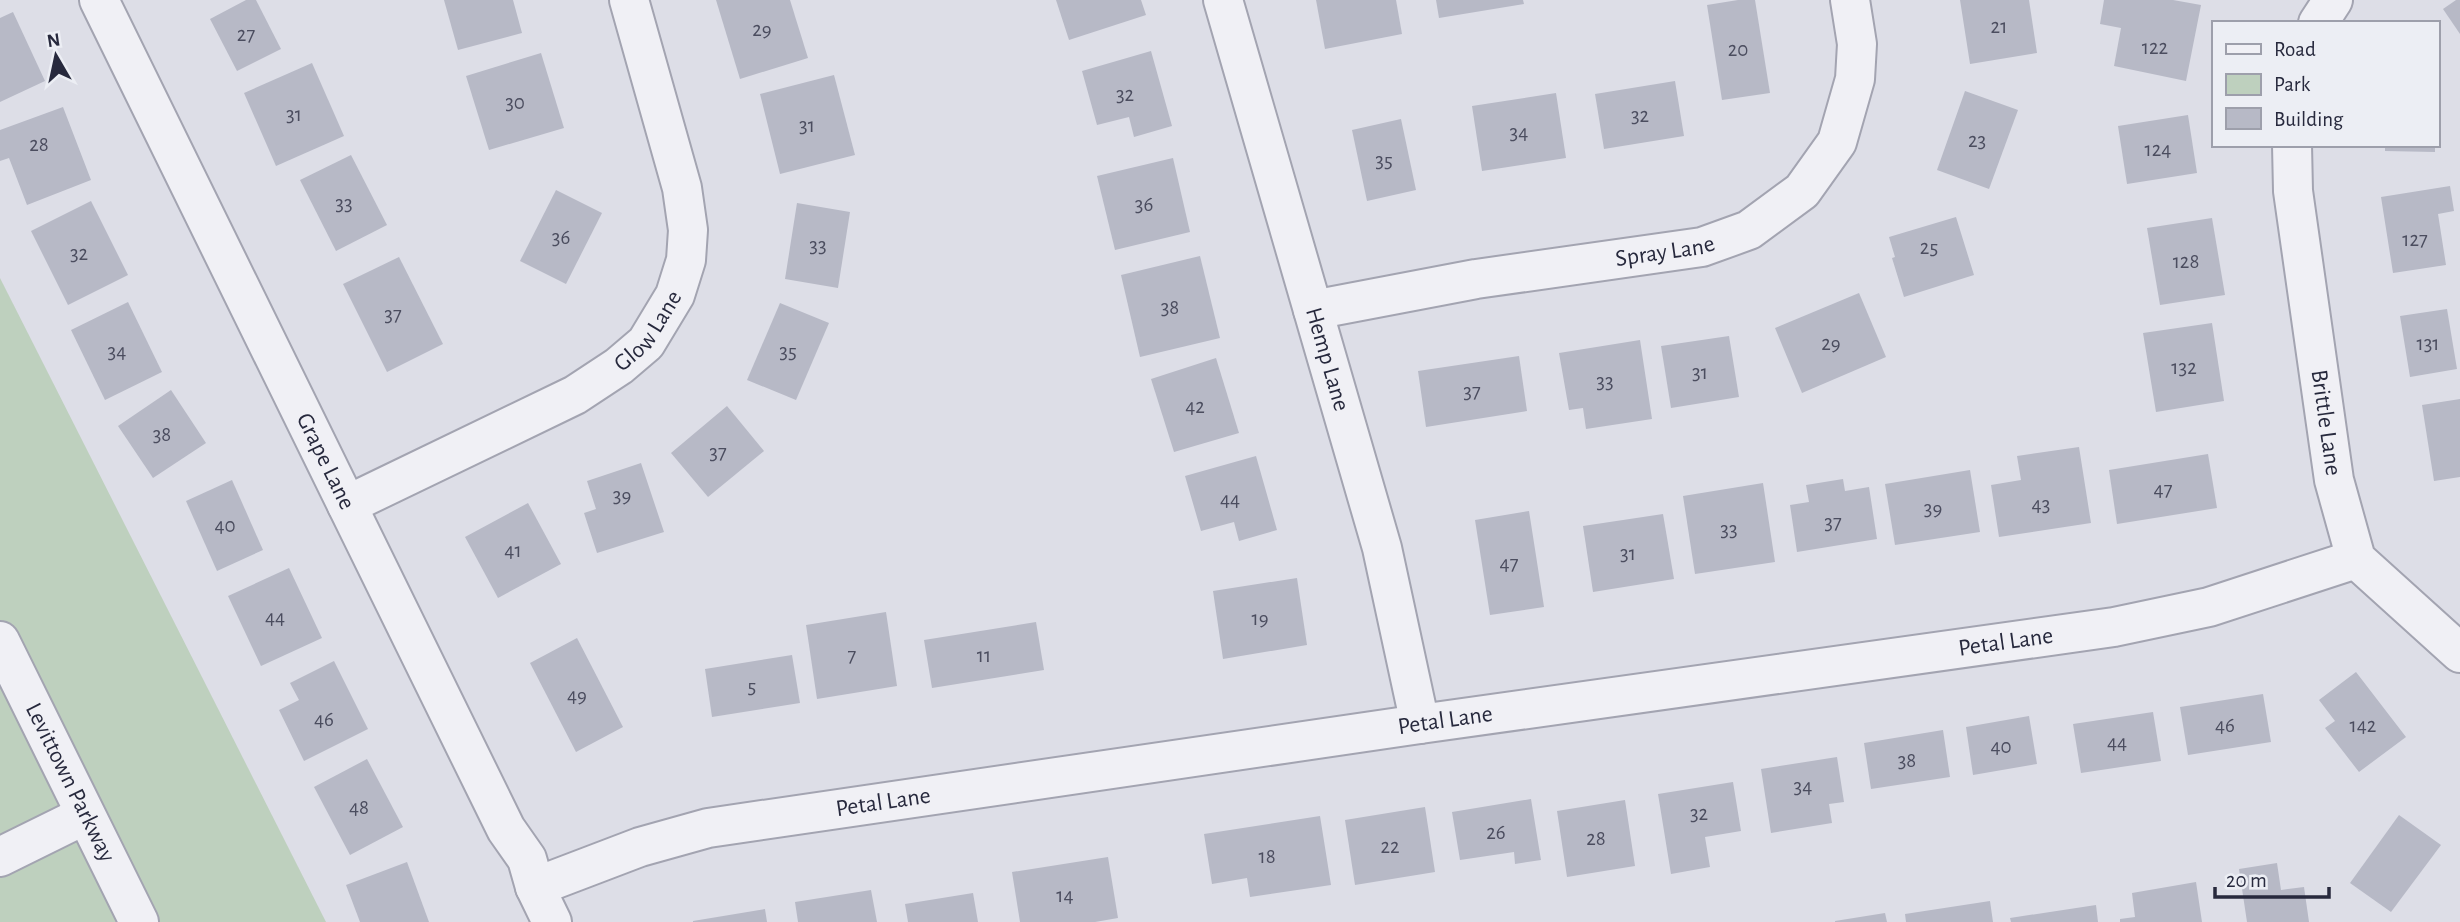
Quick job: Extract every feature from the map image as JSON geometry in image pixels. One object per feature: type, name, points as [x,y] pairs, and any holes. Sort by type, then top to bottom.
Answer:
[{"type":"street","name":"Grape Lane","points":[[99,0],[506,829],[527,859],[552,922]]},
{"type":"street","name":"Glow Lane","points":[[347,505],[575,394],[619,366],[646,343],[675,295],[686,260],[688,230],[682,188],[629,0]]},
{"type":"street","name":"Hemp Lane","points":[[1223,0],[1382,548],[1420,724]]},
{"type":"street","name":"Spray Lane","points":[[1313,310],[1476,279],[1702,247],[1749,230],[1802,191],[1837,142],[1856,79],[1857,44],[1850,0]]},
{"type":"street","points":[[2319,21],[2333,0]]},
{"type":"street","name":"Brittle Lane","points":[[2292,147],[2293,191],[2334,480],[2356,559]]},
{"type":"street","points":[[2356,559],[2460,653]]},
{"type":"street","name":"Petal Lane","points":[[536,887],[640,847],[708,828],[1420,724],[2114,627],[2209,607],[2356,559]]},
{"type":"street","name":"Levittown Parkway","points":[[0,641],[139,922]]},
{"type":"street","points":[[0,857],[86,815]]},
{"type":"green space","points":[[0,278],[326,922],[0,922]]},
{"type":"building","points":[[246,0],[256,0],[281,49],[237,71],[210,19]]},
{"type":"building","points":[[444,0],[513,0],[522,33],[458,50]]},
{"type":"building","points":[[716,0],[790,0],[808,58],[740,79]]},
{"type":"building","points":[[1056,0],[1141,0],[1146,15],[1069,40]]},
{"type":"building","points":[[1316,0],[1396,0],[1402,34],[1325,49]]},
{"type":"building","points":[[1436,0],[1523,0],[1524,4],[1439,18]]},
{"type":"building","points":[[1755,0],[1770,93],[1722,100],[1707,5]]},
{"type":"building","points":[[1960,0],[2029,0],[2037,53],[1970,64]]},
{"type":"building","points":[[2104,0],[2173,0],[2201,5],[2186,81],[2114,66],[2121,28],[2100,24]]},
{"type":"building","points":[[2460,0],[2460,34],[2443,9]]},
{"type":"building","points":[[13,12],[45,81],[0,102],[0,18]]},
{"type":"building","points":[[1151,51],[1172,126],[1134,137],[1129,117],[1097,125],[1082,71]]},
{"type":"building","points":[[541,53],[564,128],[489,150],[466,76]]},
{"type":"building","points":[[312,63],[344,136],[276,166],[244,93]]},
{"type":"building","points":[[834,75],[855,155],[780,174],[760,94]]},
{"type":"building","points":[[1675,81],[1684,136],[1604,149],[1595,94]]},
{"type":"building","points":[[1965,91],[2018,110],[1989,189],[1937,170]]},
{"type":"building","points":[[1556,93],[1566,158],[1482,171],[1472,106]]},
{"type":"building","points":[[63,107],[91,180],[27,205],[9,158],[0,161],[0,130]]},
{"type":"building","points":[[2188,115],[2197,173],[2127,184],[2118,126]]},
{"type":"building","points":[[1401,119],[1416,190],[1367,201],[1352,130]]},
{"type":"building","points":[[2385,147],[2435,147],[2435,152],[2385,151]]},
{"type":"building","points":[[351,155],[387,225],[336,251],[300,180]]},
{"type":"building","points":[[1173,158],[1190,232],[1115,250],[1097,176]]},
{"type":"building","points":[[2450,186],[2454,211],[2438,214],[2446,265],[2393,273],[2381,197]]},
{"type":"building","points":[[556,190],[602,213],[566,284],[520,261]]},
{"type":"building","points":[[91,201],[128,275],[68,305],[31,231]]},
{"type":"building","points":[[797,203],[850,212],[838,288],[785,279]]},
{"type":"building","points":[[1956,217],[1974,275],[1904,297],[1892,258],[1895,257],[1889,237]]},
{"type":"building","points":[[2212,218],[2225,295],[2160,305],[2147,228]]},
{"type":"building","points":[[1200,256],[1220,338],[1140,357],[1121,275]]},
{"type":"building","points":[[399,257],[443,344],[387,372],[343,284]]},
{"type":"building","points":[[1859,293],[1886,357],[1802,393],[1775,328]]},
{"type":"building","points":[[128,302],[162,372],[105,400],[71,330]]},
{"type":"building","points":[[780,303],[829,323],[796,400],[747,380]]},
{"type":"building","points":[[2447,309],[2457,369],[2410,377],[2400,316]]},
{"type":"building","points":[[2212,323],[2224,401],[2156,412],[2143,333]]},
{"type":"building","points":[[1729,336],[1739,397],[1671,408],[1661,346]]},
{"type":"building","points":[[1640,340],[1652,419],[1586,429],[1583,408],[1569,410],[1559,353]]},
{"type":"building","points":[[1519,356],[1527,411],[1426,427],[1418,371]]},
{"type":"building","points":[[1216,358],[1239,433],[1174,452],[1151,379]]},
{"type":"building","points":[[171,390],[206,443],[153,478],[118,426]]},
{"type":"building","points":[[2460,399],[2460,477],[2434,481],[2422,405]]},
{"type":"building","points":[[727,406],[764,451],[708,497],[671,453]]},
{"type":"building","points":[[2079,447],[2091,523],[1999,537],[1991,485],[2021,480],[2017,456]]},
{"type":"building","points":[[2208,454],[2217,508],[2117,524],[2109,470]]},
{"type":"building","points":[[1256,456],[1277,530],[1239,541],[1234,522],[1201,531],[1185,476]]},
{"type":"building","points":[[641,463],[664,532],[597,553],[584,513],[596,509],[587,481]]},
{"type":"building","points":[[1970,470],[1980,532],[1895,545],[1885,484]]},
{"type":"building","points":[[1843,479],[1845,491],[1869,487],[1877,539],[1797,552],[1790,505],[1809,502],[1806,485]]},
{"type":"building","points":[[232,480],[263,550],[217,571],[186,501]]},
{"type":"building","points":[[1763,483],[1775,562],[1695,574],[1683,496]]},
{"type":"building","points":[[528,503],[561,564],[498,598],[465,537]]},
{"type":"building","points":[[1529,511],[1544,607],[1490,615],[1475,520]]},
{"type":"building","points":[[1663,514],[1674,579],[1593,592],[1583,526]]},
{"type":"building","points":[[289,568],[322,638],[261,666],[228,596]]},
{"type":"building","points":[[1297,578],[1307,645],[1223,659],[1213,591]]},
{"type":"building","points":[[886,612],[897,686],[817,699],[806,625]]},
{"type":"building","points":[[1036,622],[1044,670],[932,688],[924,640]]},
{"type":"building","points":[[577,638],[623,727],[576,752],[530,663]]},
{"type":"building","points":[[792,655],[800,703],[712,717],[705,669]]},
{"type":"building","points":[[334,661],[368,729],[304,761],[279,710],[299,700],[290,683]]},
{"type":"building","points":[[2356,672],[2406,737],[2359,772],[2325,728],[2335,721],[2319,700]]},
{"type":"building","points":[[2263,694],[2271,742],[2188,755],[2180,707]]},
{"type":"building","points":[[2153,712],[2161,761],[2081,773],[2073,724]]},
{"type":"building","points":[[2029,716],[2037,764],[1973,775],[1966,727]]},
{"type":"building","points":[[1943,730],[1950,777],[1871,789],[1864,743]]},
{"type":"building","points":[[1837,757],[1844,802],[1829,804],[1832,823],[1771,833],[1761,769]]},
{"type":"building","points":[[367,759],[403,827],[350,855],[314,787]]},
{"type":"building","points":[[1733,782],[1741,831],[1705,837],[1710,867],[1671,874],[1658,794]]},
{"type":"building","points":[[1531,799],[1541,860],[1515,864],[1514,852],[1460,860],[1452,812]]},
{"type":"building","points":[[1625,800],[1635,866],[1567,877],[1557,811]]},
{"type":"building","points":[[1425,807],[1435,872],[1355,885],[1345,820]]},
{"type":"building","points":[[2399,815],[2441,845],[2391,912],[2350,883]]},
{"type":"building","points":[[1320,816],[1331,885],[1250,897],[1247,878],[1212,884],[1204,834]]},
{"type":"building","points":[[1108,857],[1118,918],[1095,922],[1020,922],[1012,872]]},
{"type":"building","points":[[407,862],[429,922],[360,922],[346,885]]},
{"type":"building","points":[[2277,863],[2281,890],[2304,887],[2309,922],[2247,922],[2239,869]]},
{"type":"building","points":[[2196,882],[2202,922],[2120,922],[2120,919],[2135,917],[2132,893]]},
{"type":"building","points":[[871,890],[877,922],[798,922],[795,902]]},
{"type":"building","points":[[973,893],[978,922],[908,922],[905,904]]},
{"type":"building","points":[[1990,901],[1993,922],[1906,922],[1905,914]]},
{"type":"building","points":[[2096,905],[2098,922],[2011,922],[2010,918]]},
{"type":"building","points":[[765,909],[767,922],[693,922],[693,921]]},
{"type":"building","points":[[1885,913],[1887,922],[1835,922],[1835,921]]}]
